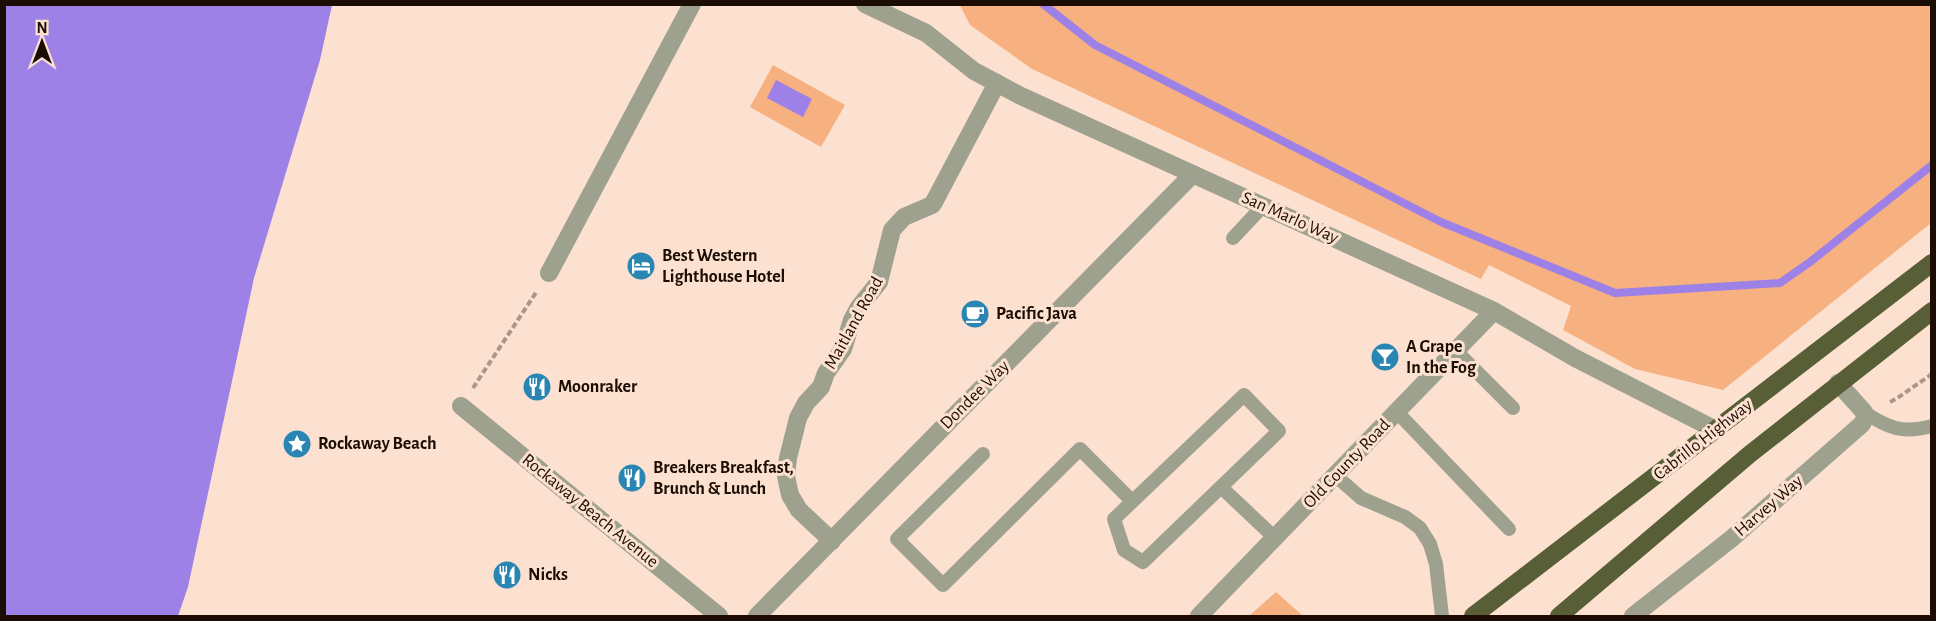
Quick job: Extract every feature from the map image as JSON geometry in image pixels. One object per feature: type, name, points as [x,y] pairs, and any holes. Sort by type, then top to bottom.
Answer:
[{"type":"highway","name":"Cabrillo Highway","points":[[1473,616],[1932,263]]},
{"type":"highway","points":[[1559,616],[1703,493],[1838,383],[1932,312]]},
{"type":"street","points":[[549,273],[692,4]]},
{"type":"street","name":"San Marlo Way","points":[[865,4],[926,33],[974,71],[1021,96],[1494,311],[1575,358],[1716,430]]},
{"type":"street","name":"Maitland Road","points":[[832,541],[800,510],[790,495],[786,476],[798,418],[806,403],[821,387],[826,373],[843,349],[852,320],[859,307],[879,282],[892,230],[904,217],[932,205],[998,83]]},
{"type":"street","name":"Dondee Way","points":[[757,616],[1193,174]]},
{"type":"street","name":"Old County Road","points":[[1199,616],[1494,311]]},
{"type":"street","points":[[1838,383],[1864,412]]},
{"type":"street","name":"Rockaway Beach Avenue","points":[[461,406],[719,616]]},
{"type":"street","name":"Harvey Way","points":[[1633,616],[1731,539],[1862,424],[1865,418],[1864,412]]},
{"type":"lane","points":[[1233,238],[1263,206]]},
{"type":"lane","points":[[1456,351],[1513,408]]},
{"type":"lane","points":[[1244,395],[1279,431],[1222,488],[1143,562],[1124,550],[1114,519],[1244,395]]},
{"type":"lane","points":[[1396,412],[1509,529]]},
{"type":"lane","points":[[1864,412],[1886,427],[1902,429],[1932,426]]},
{"type":"lane","points":[[983,454],[897,539],[943,585],[1080,449],[1132,501]]},
{"type":"lane","points":[[1336,476],[1360,498],[1405,517],[1420,528],[1430,544],[1436,564],[1442,616]]},
{"type":"lane","points":[[1222,488],[1275,538]]},
{"type":"path","points":[[461,406],[549,273]]},
{"type":"path","points":[[1864,412],[1896,399],[1932,374]]},
{"type":"shaded area","points":[[4,5],[332,5],[320,60],[254,278],[188,587],[178,616],[5,616]]},
{"type":"shaded area","points":[[960,5],[1931,5],[1931,223],[1723,390],[1635,369],[1563,330],[1571,306],[1489,265],[1481,279],[1032,69],[970,25]]},
{"type":"shaded area","points":[[773,65],[845,105],[821,147],[750,107]]},
{"type":"shaded area","points":[[776,80],[812,99],[803,117],[767,98]]},
{"type":"shaded area","points":[[1276,592],[1303,616],[1249,616]]},
{"type":"waterway","points":[[1043,4],[1095,45],[1441,222],[1615,293],[1780,283],[1810,262],[1932,165]]},
{"type":"place","name":"Best Western Lighthouse Hotel","points":[[641,266]]},
{"type":"place","name":"Pacific Java","points":[[975,314]]},
{"type":"place","name":"A Grape In the Fog","points":[[1385,357]]},
{"type":"place","name":"Moonraker","points":[[537,387]]},
{"type":"place","name":"Rockaway Beach","points":[[297,444]]},
{"type":"place","name":"Breakers Breakfast, Brunch & Lunch","points":[[632,478]]},
{"type":"place","name":"Nicks","points":[[507,575]]}]
